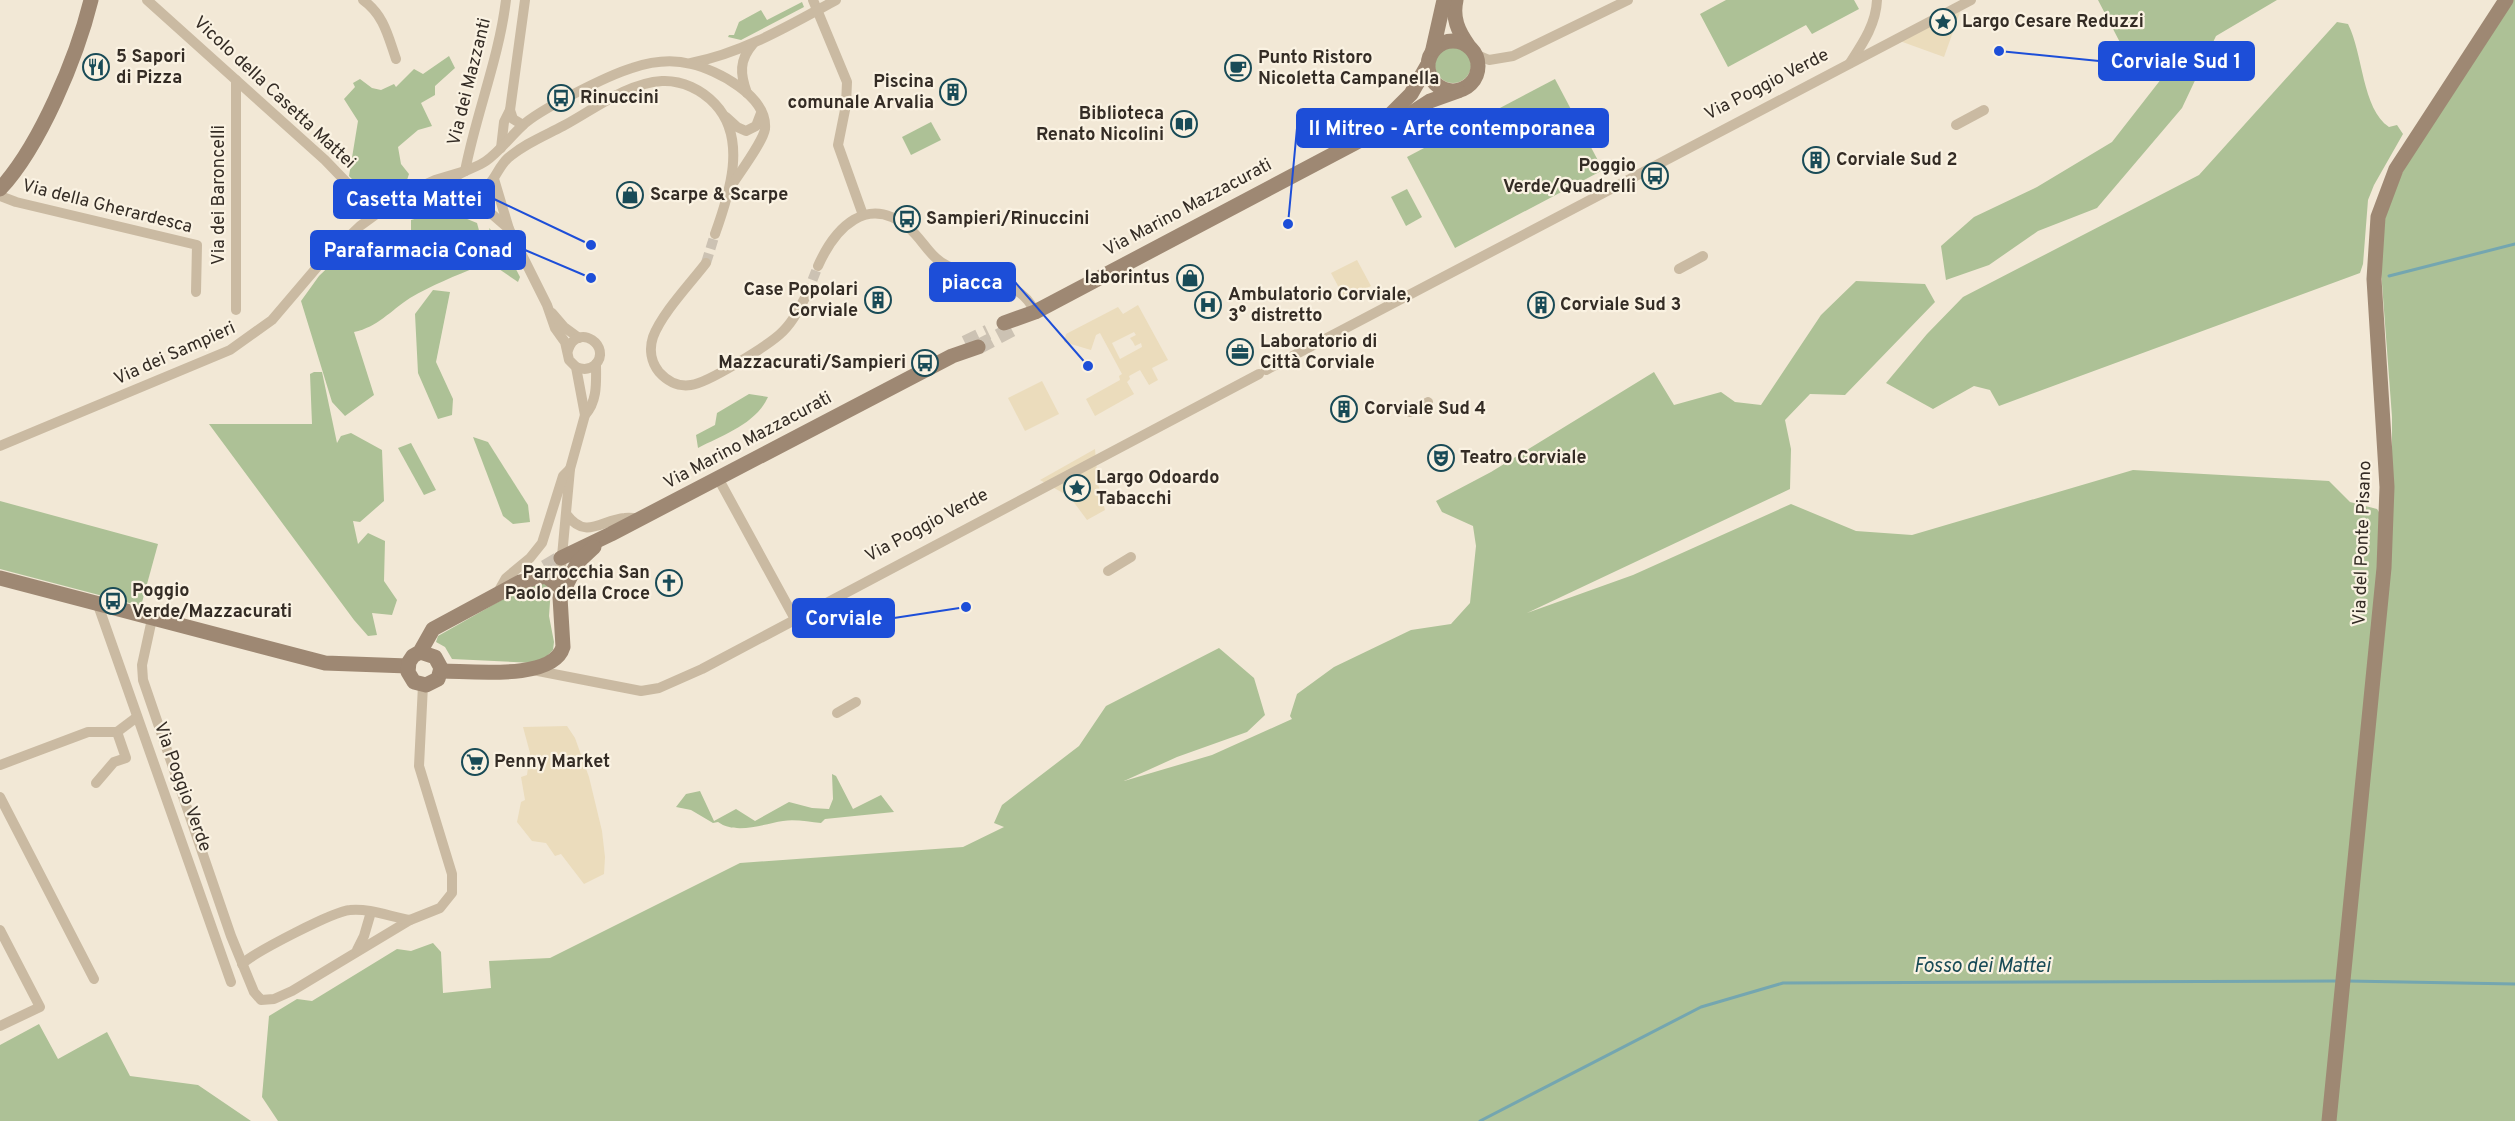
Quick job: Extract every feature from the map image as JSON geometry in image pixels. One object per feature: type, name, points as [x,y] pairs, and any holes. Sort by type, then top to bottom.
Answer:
[{"type":"street","points":[[0,189],[30,145],[58,91],[77,45],[91,0]]},
{"type":"street","name":"Vicolo della Casetta Mattei","points":[[147,0],[351,187]]},
{"type":"street","points":[[363,0],[375,10],[384,23],[396,59]]},
{"type":"street","name":"Via dei Mazzanti","points":[[461,194],[454,187],[453,181],[465,171],[471,140],[500,35],[506,0]]},
{"type":"street","points":[[501,148],[504,122],[510,110],[525,0]]},
{"type":"street","points":[[690,63],[754,43],[816,5],[836,0]]},
{"type":"street","points":[[1444,0],[1427,66],[1430,78],[1439,87],[1458,91],[1468,86],[1475,78],[1478,68],[1472,50],[1455,21],[1456,0]]},
{"type":"street","points":[[1433,49],[1439,44],[1454,40],[1489,60],[1513,56],[1628,0]]},
{"type":"street","name":"Via Poggio Verde","points":[[533,670],[635,691],[646,691],[702,669],[1048,484],[1850,63],[1870,30],[1876,15],[1877,0]]},
{"type":"street","points":[[1850,63],[1971,0]]},
{"type":"street","name":"Via del Ponte Pisano","points":[[2329,1121],[2384,568],[2387,487],[2374,279],[2378,217],[2396,169],[2506,0]]},
{"type":"street","points":[[816,5],[846,82],[847,95],[838,145],[863,215]]},
{"type":"street","points":[[747,93],[741,74],[741,64],[745,54],[754,43]]},
{"type":"street","name":"Via dei Sampieri","points":[[0,446],[178,373],[241,344],[281,311],[339,244],[389,204],[404,194],[435,180],[483,163],[523,125],[566,99],[629,69],[660,63],[690,63]]},
{"type":"street","points":[[690,63],[723,76],[747,93],[762,112],[765,127],[763,135],[730,188]]},
{"type":"street","name":"Via Marino Mazzacurati","points":[[1368,136],[1406,99],[1427,66]]},
{"type":"street","name":"Via dei Baroncelli","points":[[236,80],[236,310]]},
{"type":"street","name":"Via dei Sampieri","points":[[389,204],[405,197],[429,193],[461,194],[484,188],[494,178],[501,165],[521,148],[645,84],[668,81],[688,86],[711,99],[737,128],[746,131],[756,126],[762,112]]},
{"type":"street","name":"Via Marino Mazzacurati","points":[[1020,320],[1368,136],[1390,127],[1430,101],[1458,91]]},
{"type":"street","points":[[510,110],[513,119],[523,125]]},
{"type":"street","points":[[1956,125],[1984,110]]},
{"type":"street","points":[[716,234],[730,188],[733,150],[724,115]]},
{"type":"street","points":[[494,178],[509,229],[555,328],[568,350],[569,360],[576,367],[586,369],[596,364]]},
{"type":"street","points":[[461,194],[486,209],[509,229]]},
{"type":"street","name":"Via della Gherardesca","points":[[0,195],[16,202],[197,245],[196,292]]},
{"type":"street","points":[[818,266],[827,246],[837,232],[849,222],[863,215],[887,216],[899,221],[946,266],[1005,283],[1023,294],[1020,320]]},
{"type":"street","points":[[1679,269],[1703,256]]},
{"type":"street","points":[[706,263],[658,327],[651,344],[652,356],[657,368],[673,383],[689,386],[703,382],[764,346],[780,335],[793,320],[807,294]]},
{"type":"street","points":[[546,306],[564,327],[579,338]]},
{"type":"street","points":[[442,670],[533,670],[554,661],[562,652],[564,641],[560,592],[561,558],[570,469],[585,415],[590,409],[596,390],[596,364],[600,356],[597,344],[590,338],[579,338],[568,350]]},
{"type":"street","name":"Via Marino Mazzacurati","points":[[561,558],[640,519],[971,345]]},
{"type":"street","points":[[576,367],[585,415]]},
{"type":"street","points":[[1410,412],[1428,402]]},
{"type":"street","points":[[497,594],[506,578],[530,558],[542,543],[563,476],[570,469]]},
{"type":"street","points":[[718,478],[795,619]]},
{"type":"street","points":[[567,514],[578,526],[585,528],[625,518],[640,519]]},
{"type":"street","points":[[560,592],[578,562],[611,534]]},
{"type":"street","points":[[1108,571],[1131,557]]},
{"type":"street","points":[[442,670],[435,682],[423,685],[411,679],[408,666],[411,658],[420,652],[433,629],[520,582],[546,576],[560,592]]},
{"type":"street","points":[[0,578],[325,663],[408,666]]},
{"type":"street","name":"Via Poggio Verde","points":[[98,604],[231,982]]},
{"type":"street","points":[[152,619],[142,665],[143,680],[242,964],[255,995],[267,1000],[292,991],[410,920],[443,906],[451,896],[453,886],[450,867],[419,766],[423,685]]},
{"type":"street","points":[[420,652],[435,657],[442,670]]},
{"type":"street","points":[[837,713],[856,702]]},
{"type":"street","points":[[0,765],[88,732],[117,732],[137,717]]},
{"type":"street","points":[[96,783],[114,762],[126,758],[117,732]]},
{"type":"street","points":[[0,797],[94,980]]},
{"type":"street","points":[[242,964],[258,952],[341,912],[353,910],[371,912],[410,920]]},
{"type":"street","points":[[357,950],[371,912]]},
{"type":"street","points":[[0,930],[40,1007],[0,1026]]},
{"type":"green space","points":[[1726,0],[1854,0],[1859,9],[1812,34],[1806,25],[1728,67],[1700,14]]},
{"type":"green space","points":[[2098,0],[2277,0],[2216,36],[2182,108],[2097,208],[2038,231],[1989,265],[1946,280],[1941,246],[1974,217],[2037,187],[2112,142],[2176,60],[2140,81]]},
{"type":"green space","points":[[2512,0],[2515,0],[2515,1121],[278,1121],[262,1097],[269,1016],[297,999],[312,1001],[397,949],[411,951],[433,943],[441,952],[443,993],[491,988],[489,961],[550,958],[740,863],[963,847],[1004,827],[994,823],[1002,805],[1079,746],[1106,706],[1219,648],[1254,678],[1265,715],[1247,732],[1177,757],[1124,781],[1212,755],[1292,719],[1290,716],[1297,694],[1334,667],[1411,630],[1451,624],[1470,603],[1476,546],[1473,526],[1442,512],[1436,501],[1491,472],[1654,372],[1674,405],[1721,392],[1735,402],[1761,405],[1821,315],[1856,281],[1925,284],[1935,302],[1845,395],[1810,394],[1785,420],[1791,449],[1790,489],[1527,613],[1633,575],[1791,504],[1856,531],[1912,535],[2133,470],[2329,481],[2350,502],[2377,509],[2392,532],[2392,417],[2380,257],[2386,205],[2418,141]]},
{"type":"green space","points":[[802,2],[804,7],[741,40],[728,37],[734,35],[739,22],[761,10],[767,20]]},
{"type":"green space","points":[[2337,22],[2348,24],[2368,94],[2380,119],[2389,127],[2397,125],[2403,134],[2368,200],[2363,264],[2360,273],[1999,406],[1990,390],[1974,386],[1933,409],[1886,383],[1927,334],[1963,297],[2199,175]]},
{"type":"green space","points":[[1453,47],[1466,52],[1471,65],[1466,78],[1453,83],[1440,78],[1435,65],[1440,52]]},
{"type":"green space","points":[[449,56],[455,68],[435,86],[435,95],[421,103],[432,126],[418,130],[398,147],[401,164],[409,174],[405,186],[357,219],[362,189],[349,176],[358,121],[344,99],[355,87],[353,83],[360,79],[372,88],[381,90],[394,84],[396,87],[414,69],[423,74]]},
{"type":"green space","points":[[1555,79],[1603,170],[1455,248],[1407,157]]},
{"type":"green space","points":[[931,122],[941,140],[911,155],[902,137]]},
{"type":"green space","points":[[1407,189],[1422,217],[1406,226],[1391,197]]},
{"type":"green space","points":[[445,210],[477,223],[484,249],[479,266],[418,293],[377,322],[354,332],[374,395],[345,416],[332,402],[301,301],[319,276],[349,247],[360,249],[374,258],[411,238],[411,220]]},
{"type":"green space","points":[[489,228],[501,240],[520,277],[518,282],[499,269]]},
{"type":"green space","points":[[433,290],[450,292],[436,362],[453,399],[452,415],[438,419],[418,373],[415,314]]},
{"type":"green space","points":[[322,372],[337,443],[341,436],[351,433],[382,450],[384,501],[360,522],[353,521],[358,544],[368,533],[385,541],[384,581],[397,600],[392,615],[372,613],[377,635],[368,636],[354,620],[209,424],[312,424],[310,374]]},
{"type":"green space","points":[[749,394],[768,397],[756,415],[698,448],[696,435],[715,425],[717,413]]},
{"type":"green space","points":[[473,437],[488,442],[528,505],[530,522],[513,524],[503,516]]},
{"type":"green space","points":[[411,443],[436,490],[424,495],[398,448]]},
{"type":"green space","points":[[0,501],[158,544],[141,606],[0,569]]},
{"type":"green space","points":[[539,579],[551,588],[549,616],[554,642],[553,650],[547,656],[535,663],[452,659],[445,647],[436,642],[438,636]]},
{"type":"green space","points":[[832,774],[836,776],[853,809],[881,795],[894,812],[825,819],[821,823],[788,820],[733,828],[718,822],[713,823],[691,810],[676,807],[686,794],[700,791],[714,821],[736,809],[755,821],[789,802],[812,808],[829,809],[833,799]]},
{"type":"green space","points":[[39,1024],[58,1059],[107,1032],[130,1076],[198,1085],[251,1121],[0,1121],[0,1045]]},
{"type":"shaded area","name":"Largo Cesare Reduzzi","points":[[1963,4],[1944,57],[1897,40]]},
{"type":"shaded area","points":[[1357,260],[1371,286],[1345,299],[1331,273]]},
{"type":"shaded area","points":[[1138,305],[1168,360],[1152,368],[1158,380],[1149,385],[1140,370],[1129,376],[1130,379],[1127,382],[1134,394],[1095,416],[1086,399],[1120,380],[1119,376],[1122,374],[1100,333],[1096,335],[1091,350],[1064,342],[1066,334],[1118,307],[1123,314]],"holes":[[[1134,332],[1136,335],[1130,338],[1135,346],[1141,343],[1142,347],[1120,359],[1112,343]]]},
{"type":"shaded area","points":[[1042,381],[1059,414],[1025,431],[1008,398]]},
{"type":"shaded area","name":"Largo Odoardo Tabacchi","points":[[1095,449],[1098,484],[1105,510],[1087,520],[1070,497],[1040,480]]},
{"type":"shaded area","points":[[567,726],[575,738],[589,777],[602,831],[605,857],[604,874],[584,884],[561,854],[555,856],[546,843],[532,841],[517,822],[521,802],[525,800],[521,777],[527,775],[530,753],[523,727]]},
{"type":"waterway","points":[[2389,276],[2515,244]]},
{"type":"waterway","name":"Fosso dei Mattei","points":[[1480,1121],[1701,1007],[1783,983],[2338,981]]},
{"type":"waterway","name":"Fosso dei Mattei","points":[[2348,981],[2515,984]]},
{"type":"tunnel","points":[[706,263],[715,234]]},
{"type":"tunnel","points":[[807,294],[818,266]]},
{"type":"tunnel","points":[[978,347],[1016,327]]},
{"type":"tunnel","points":[[965,343],[988,332]]},
{"type":"tunnel","points":[[525,579],[561,558]]},
{"type":"place","name":"Largo Cesare Reduzzi","points":[[1943,22]]},
{"type":"place","name":"Corviale Sud 1","points":[[1999,51]]},
{"type":"place","name":"5 Sapori di Pizza","points":[[96,67]]},
{"type":"place","name":"Punto Ristoro Nicoletta Campanella","points":[[1238,68]]},
{"type":"place","name":"Piscina comunale Arvalia","points":[[953,92]]},
{"type":"place","name":"Rinuccini","points":[[561,98]]},
{"type":"place","name":"Biblioteca Renato Nicolini","points":[[1184,124]]},
{"type":"place","name":"Corviale Sud 2","points":[[1816,160]]},
{"type":"place","name":"Poggio Verde/Quadrelli","points":[[1655,176]]},
{"type":"place","name":"Scarpe & Scarpe","points":[[630,195]]},
{"type":"place","name":"Sampieri/Rinuccini","points":[[907,219]]},
{"type":"place","name":"Il Mitreo - Arte contemporanea","points":[[1288,224]]},
{"type":"place","name":"Casetta Mattei","points":[[591,245]]},
{"type":"place","name":"Parafarmacia Conad","points":[[591,278]]},
{"type":"place","name":"laborintus","points":[[1190,278]]},
{"type":"place","name":"Case Popolari Corviale","points":[[878,300]]},
{"type":"place","name":"Ambulatorio Corviale, 3° distretto","points":[[1208,305]]},
{"type":"place","name":"Corviale Sud 3","points":[[1541,305]]},
{"type":"place","name":"Laboratorio di Città Corviale","points":[[1240,352]]},
{"type":"place","name":"Mazzacurati/Sampieri","points":[[925,363]]},
{"type":"place","name":"piacca","points":[[1088,366]]},
{"type":"place","name":"Corviale Sud 4","points":[[1344,409]]},
{"type":"place","name":"Teatro Corviale","points":[[1441,458]]},
{"type":"place","name":"Largo Odoardo Tabacchi","points":[[1077,488]]},
{"type":"place","name":"Parrocchia San Paolo della Croce","points":[[669,583]]},
{"type":"place","name":"Poggio Verde/Mazzacurati","points":[[113,601]]},
{"type":"place","name":"Corviale","points":[[966,607]]},
{"type":"place","name":"Penny Market","points":[[475,762]]}]
